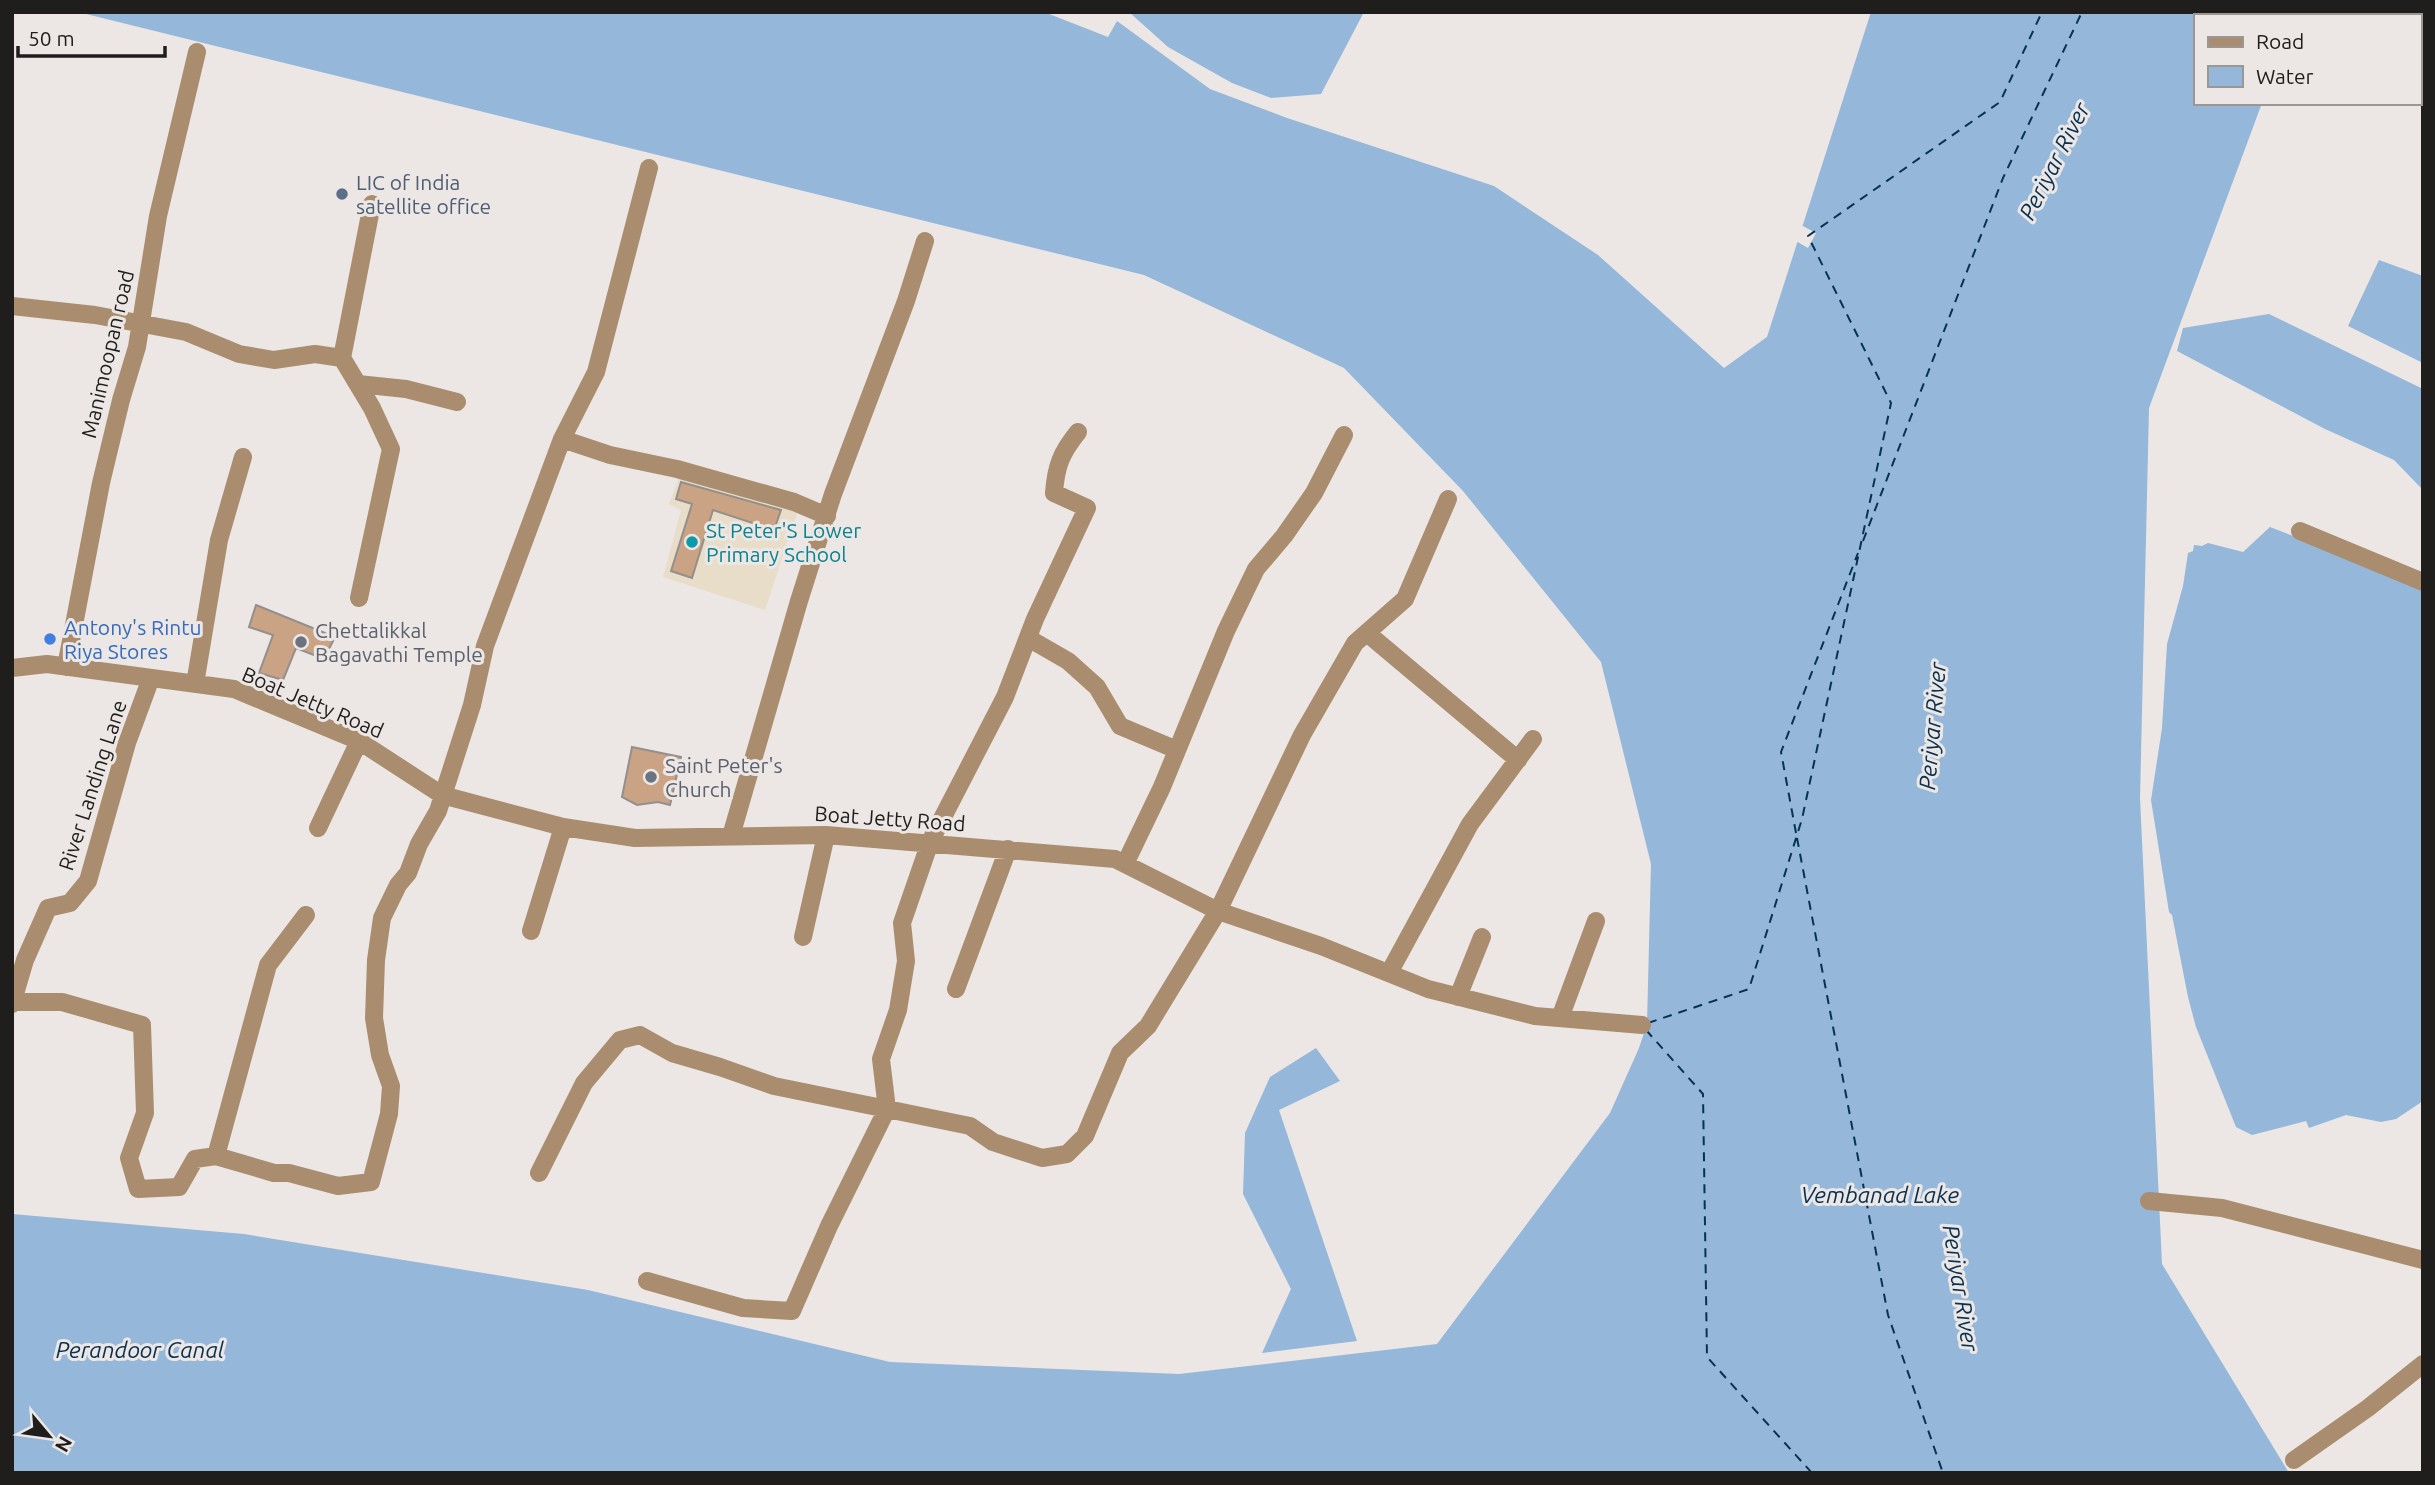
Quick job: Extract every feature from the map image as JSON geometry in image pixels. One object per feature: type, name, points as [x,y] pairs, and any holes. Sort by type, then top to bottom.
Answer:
[{"type":"street","name":"Manimoopan road","points":[[66,667],[101,483],[141,325],[158,216],[197,52]]},
{"type":"street","points":[[13,1003],[62,1002],[142,1025],[145,1113],[129,1158],[138,1189],[180,1187],[195,1159],[216,1156],[274,1173],[289,1173],[338,1186],[371,1182],[389,1114],[391,1086],[380,1055],[374,1018],[376,960],[382,918],[398,885],[408,873],[419,844],[438,810],[472,705],[485,646],[562,439],[596,373],[649,168]]},
{"type":"street","points":[[359,598],[391,449],[372,408],[342,358],[372,204]]},
{"type":"street","points":[[731,836],[799,600],[925,241]]},
{"type":"street","points":[[12,306],[95,315],[186,332],[239,354],[274,360],[315,354],[342,358]]},
{"type":"street","points":[[358,384],[407,389],[457,402]]},
{"type":"street","points":[[647,1281],[743,1308],[792,1311],[828,1226],[887,1109],[881,1059],[898,1010],[906,961],[902,923],[930,842],[1005,697],[1028,638],[1087,508],[1054,493],[1055,474],[1063,449],[1078,432]]},
{"type":"street","points":[[1125,864],[1177,750],[1226,631],[1256,569],[1284,536],[1314,493],[1343,435]]},
{"type":"street","points":[[562,439],[610,455],[677,469],[794,502],[827,516]]},
{"type":"street","points":[[195,684],[219,540],[243,457]]},
{"type":"street","points":[[539,1173],[584,1083],[620,1040],[640,1035],[672,1053],[774,1086],[970,1126],[993,1142],[1042,1158],[1067,1154],[1085,1136],[1121,1053],[1148,1026],[1218,911],[1302,735],[1355,643],[1405,600],[1448,499]]},
{"type":"street","points":[[2300,531],[2423,582]]},
{"type":"street","points":[[1367,633],[1518,760]]},
{"type":"street","points":[[1028,638],[1068,661],[1097,687],[1120,726],[1177,750]]},
{"type":"street","name":"Boat Jetty Road","points":[[12,668],[47,664],[234,689],[359,741],[442,795],[563,827],[635,838],[826,835],[1115,859],[1218,911],[1321,946],[1428,989],[1535,1016],[1642,1025]]},
{"type":"street","name":"River Landing Lane","points":[[13,1003],[24,960],[48,908],[70,903],[88,881],[127,743],[151,678]]},
{"type":"street","points":[[1389,973],[1470,824],[1532,739]]},
{"type":"street","points":[[318,828],[359,741]]},
{"type":"street","points":[[531,931],[563,827]]},
{"type":"street","points":[[803,937],[826,835]]},
{"type":"street","points":[[956,989],[1008,849]]},
{"type":"street","points":[[216,1156],[268,965],[306,915]]},
{"type":"street","points":[[1560,1018],[1596,920]]},
{"type":"street","points":[[1458,997],[1482,937]]},
{"type":"street","points":[[2149,1201],[2222,1209],[2423,1260]]},
{"type":"street","points":[[2294,1460],[2368,1409],[2423,1364]]},
{"type":"shaded area","points":[[680,475],[799,507],[765,610],[663,577],[681,510],[669,504]]},
{"type":"water","name":"Vembanad Lake","points":[[78,12],[1044,12],[1108,37],[1117,21],[1210,89],[1287,118],[1494,186],[1598,255],[1724,368],[1767,337],[1871,12],[2297,12],[2194,14],[2194,105],[2261,105],[2149,408],[2140,798],[2162,1264],[2289,1473],[12,1473],[12,1214],[244,1234],[588,1290],[890,1362],[1179,1374],[1437,1344],[1610,1113],[1647,1024],[1651,864],[1601,662],[1463,491],[1344,368],[1144,275]]},
{"type":"water","points":[[1129,12],[1364,12],[1321,94],[1271,98],[1232,83],[1168,47]]},
{"type":"water","points":[[2423,12],[2423,90],[2421,14],[2314,14]]},
{"type":"water","points":[[2379,260],[2423,276],[2423,363],[2348,326]]},
{"type":"water","points":[[2269,314],[2423,389],[2423,490],[2394,460],[2325,429],[2177,351],[2183,328]]},
{"type":"water","points":[[2270,527],[2390,574],[2423,591],[2423,1101],[2396,1119],[2381,1122],[2346,1115],[2309,1128],[2306,1121],[2252,1135],[2236,1127],[2196,1027],[2172,915],[2169,912],[2151,800],[2162,728],[2167,644],[2183,586],[2188,553],[2193,551],[2194,545],[2202,546],[2208,543],[2243,552]]},
{"type":"water","points":[[1316,1048],[1340,1081],[1279,1110],[1357,1341],[1262,1353],[1291,1289],[1243,1194],[1245,1133],[1270,1077]]},
{"type":"pier","points":[[1799,224],[1816,233],[1808,248],[1794,240]]},
{"type":"building","name":"St Peter'S Lower Primary School","points":[[681,482],[781,510],[774,530],[713,510],[692,578],[671,571],[692,504],[676,499]]},
{"type":"building","name":"Chettalikkal Bagavathi Temple","points":[[256,605],[335,637],[324,659],[296,648],[283,680],[259,673],[273,635],[249,627]]},
{"type":"building","name":"Saint Peter's Church","points":[[632,747],[681,757],[670,805],[658,802],[637,805],[622,797]]},
{"type":"ferry route","points":[[1648,1023],[1749,989],[1802,819],[1891,403],[1808,236],[2000,102],[2042,12]]},
{"type":"ferry route","points":[[1863,541],[2003,178],[2082,12]]},
{"type":"ferry route","points":[[1796,833],[1781,752],[1858,553]]},
{"type":"ferry route","points":[[1797,838],[1888,1315],[1943,1473]]},
{"type":"ferry route","points":[[1646,1030],[1703,1094],[1707,1357],[1812,1473]]},
{"type":"place","name":"LIC of India satellite office","points":[[342,194]]},
{"type":"place","name":"St Peter'S Lower Primary School","points":[[692,542]]},
{"type":"place","name":"Antony's Rintu Riya Stores","points":[[50,639]]},
{"type":"place","name":"Chettalikkal Bagavathi Temple","points":[[301,642]]},
{"type":"place","name":"Saint Peter's Church","points":[[651,777]]},
{"type":"water label","name":"Periyar River","points":[[2054,161]]},
{"type":"water label","name":"Periyar River","points":[[1932,726]]},
{"type":"water label","name":"Periyar River","points":[[1961,1288]]},
{"type":"water label","name":"Perandoor Canal","points":[[140,1349]]}]
